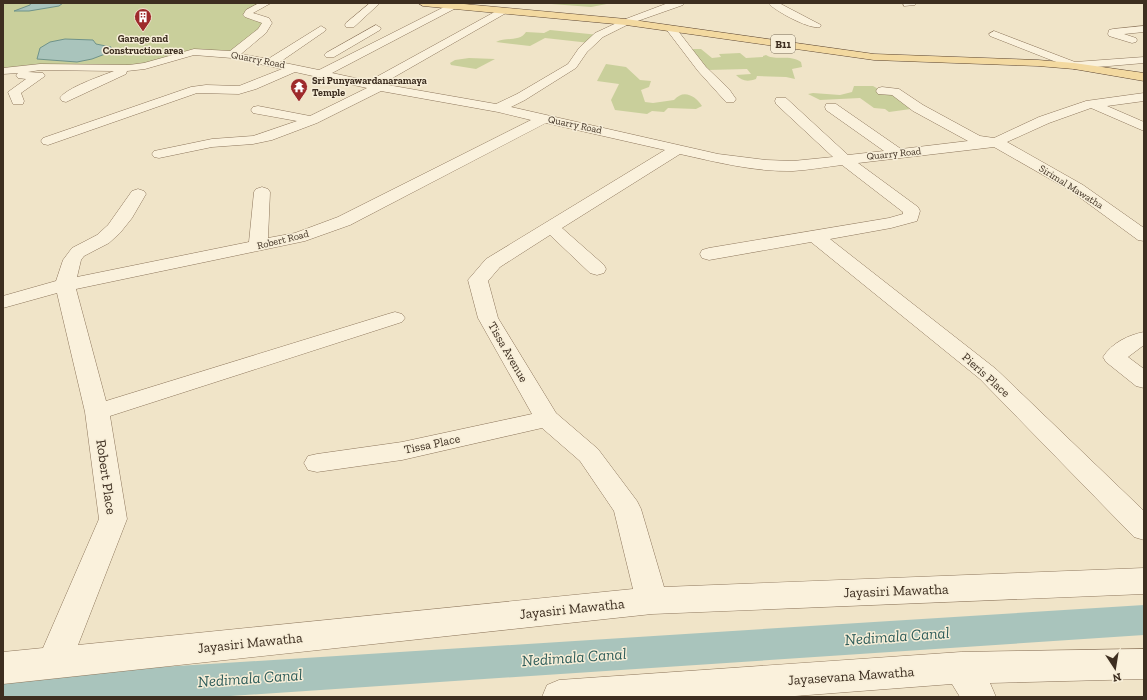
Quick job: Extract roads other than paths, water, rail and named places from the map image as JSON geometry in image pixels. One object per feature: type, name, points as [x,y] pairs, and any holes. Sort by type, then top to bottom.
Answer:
[{"type":"main road","name":"B11","points":[[423,3],[626,22],[874,56],[1038,63],[1074,66],[1144,78]]},
{"type":"street","points":[[232,55],[262,31],[267,23],[266,20],[248,15],[248,12],[266,3]]},
{"type":"street","points":[[350,25],[375,3]]},
{"type":"street","points":[[498,108],[521,97],[572,66],[583,50],[598,35],[626,22],[680,3]]},
{"type":"street","points":[[773,3],[791,14],[816,25]]},
{"type":"street","points":[[320,65],[453,6]]},
{"type":"street","points":[[159,154],[212,143],[254,140],[267,137],[312,120],[375,86],[503,11]]},
{"type":"street","points":[[320,65],[376,28]]},
{"type":"street","points":[[672,29],[702,69],[730,99]]},
{"type":"street","points":[[1132,40],[1113,34],[1113,32],[1144,29]]},
{"type":"street","points":[[272,62],[320,30]]},
{"type":"street","points":[[994,34],[1074,66],[1144,60]]},
{"type":"street","name":"Quarry Road","points":[[3,71],[40,67],[129,68],[145,66],[194,52],[232,55],[272,62],[299,69],[320,65],[375,86],[498,108],[718,158],[793,166],[996,142],[1044,120],[1091,104],[1144,97]]},
{"type":"street","points":[[66,98],[82,89],[129,68]]},
{"type":"street","points":[[48,141],[195,90],[204,88],[230,91],[241,90],[299,69]]},
{"type":"street","points":[[3,71],[17,75],[39,76],[14,92],[18,101]]},
{"type":"street","points":[[882,91],[895,92],[918,108],[977,140],[996,142]]},
{"type":"street","points":[[709,254],[815,236],[912,217],[912,211],[845,160],[781,101]]},
{"type":"street","points":[[1091,104],[1144,127]]},
{"type":"street","points":[[831,108],[897,153]]},
{"type":"street","points":[[258,110],[312,120]]},
{"type":"street","name":"Robert Road","points":[[3,302],[65,285],[300,237],[344,221],[543,119]]},
{"type":"street","name":"Sirimal Mawatha","points":[[996,142],[1077,188],[1144,236]]},
{"type":"street","name":"Tissa Avenue","points":[[652,601],[627,509],[590,455],[546,419],[488,318],[478,280],[493,263],[677,149]]},
{"type":"street","points":[[258,246],[262,192]]},
{"type":"street","points":[[65,285],[72,260],[78,252],[103,239],[114,229],[123,218],[138,194]]},
{"type":"street","points":[[551,227],[597,269]]},
{"type":"street","name":"Pieris Place","points":[[815,236],[988,374],[1144,529]]},
{"type":"street","name":"Robert Place","points":[[54,663],[113,519],[97,412],[65,285]]},
{"type":"street","points":[[97,412],[395,318]]},
{"type":"street","points":[[1144,338],[1134,341],[1114,357],[1144,381]]},
{"type":"street","name":"Tissa Place","points":[[317,463],[402,451],[546,419]]},
{"type":"street","name":"Jayasiri Mawatha","points":[[3,668],[652,601],[1144,581]]},
{"type":"street","name":"Jayasevana Mawatha","points":[[559,697],[695,692],[961,668],[1144,664]]},
{"type":"street","points":[[961,668],[979,697]]},
{"type":"water","points":[[31,3],[63,3],[59,6],[29,11],[14,11],[30,5]]},
{"type":"water","points":[[65,39],[93,40],[96,44],[111,47],[113,51],[92,59],[77,62],[37,59],[40,48],[50,42]]},
{"type":"waterway","name":"Nedimala Canal","points":[[3,694],[1144,620]]},
{"type":"place","name":"Garage and Construction area","points":[[143,32]]},
{"type":"place","name":"Sri Punyawardanaramaya Temple","points":[[299,102]]}]
